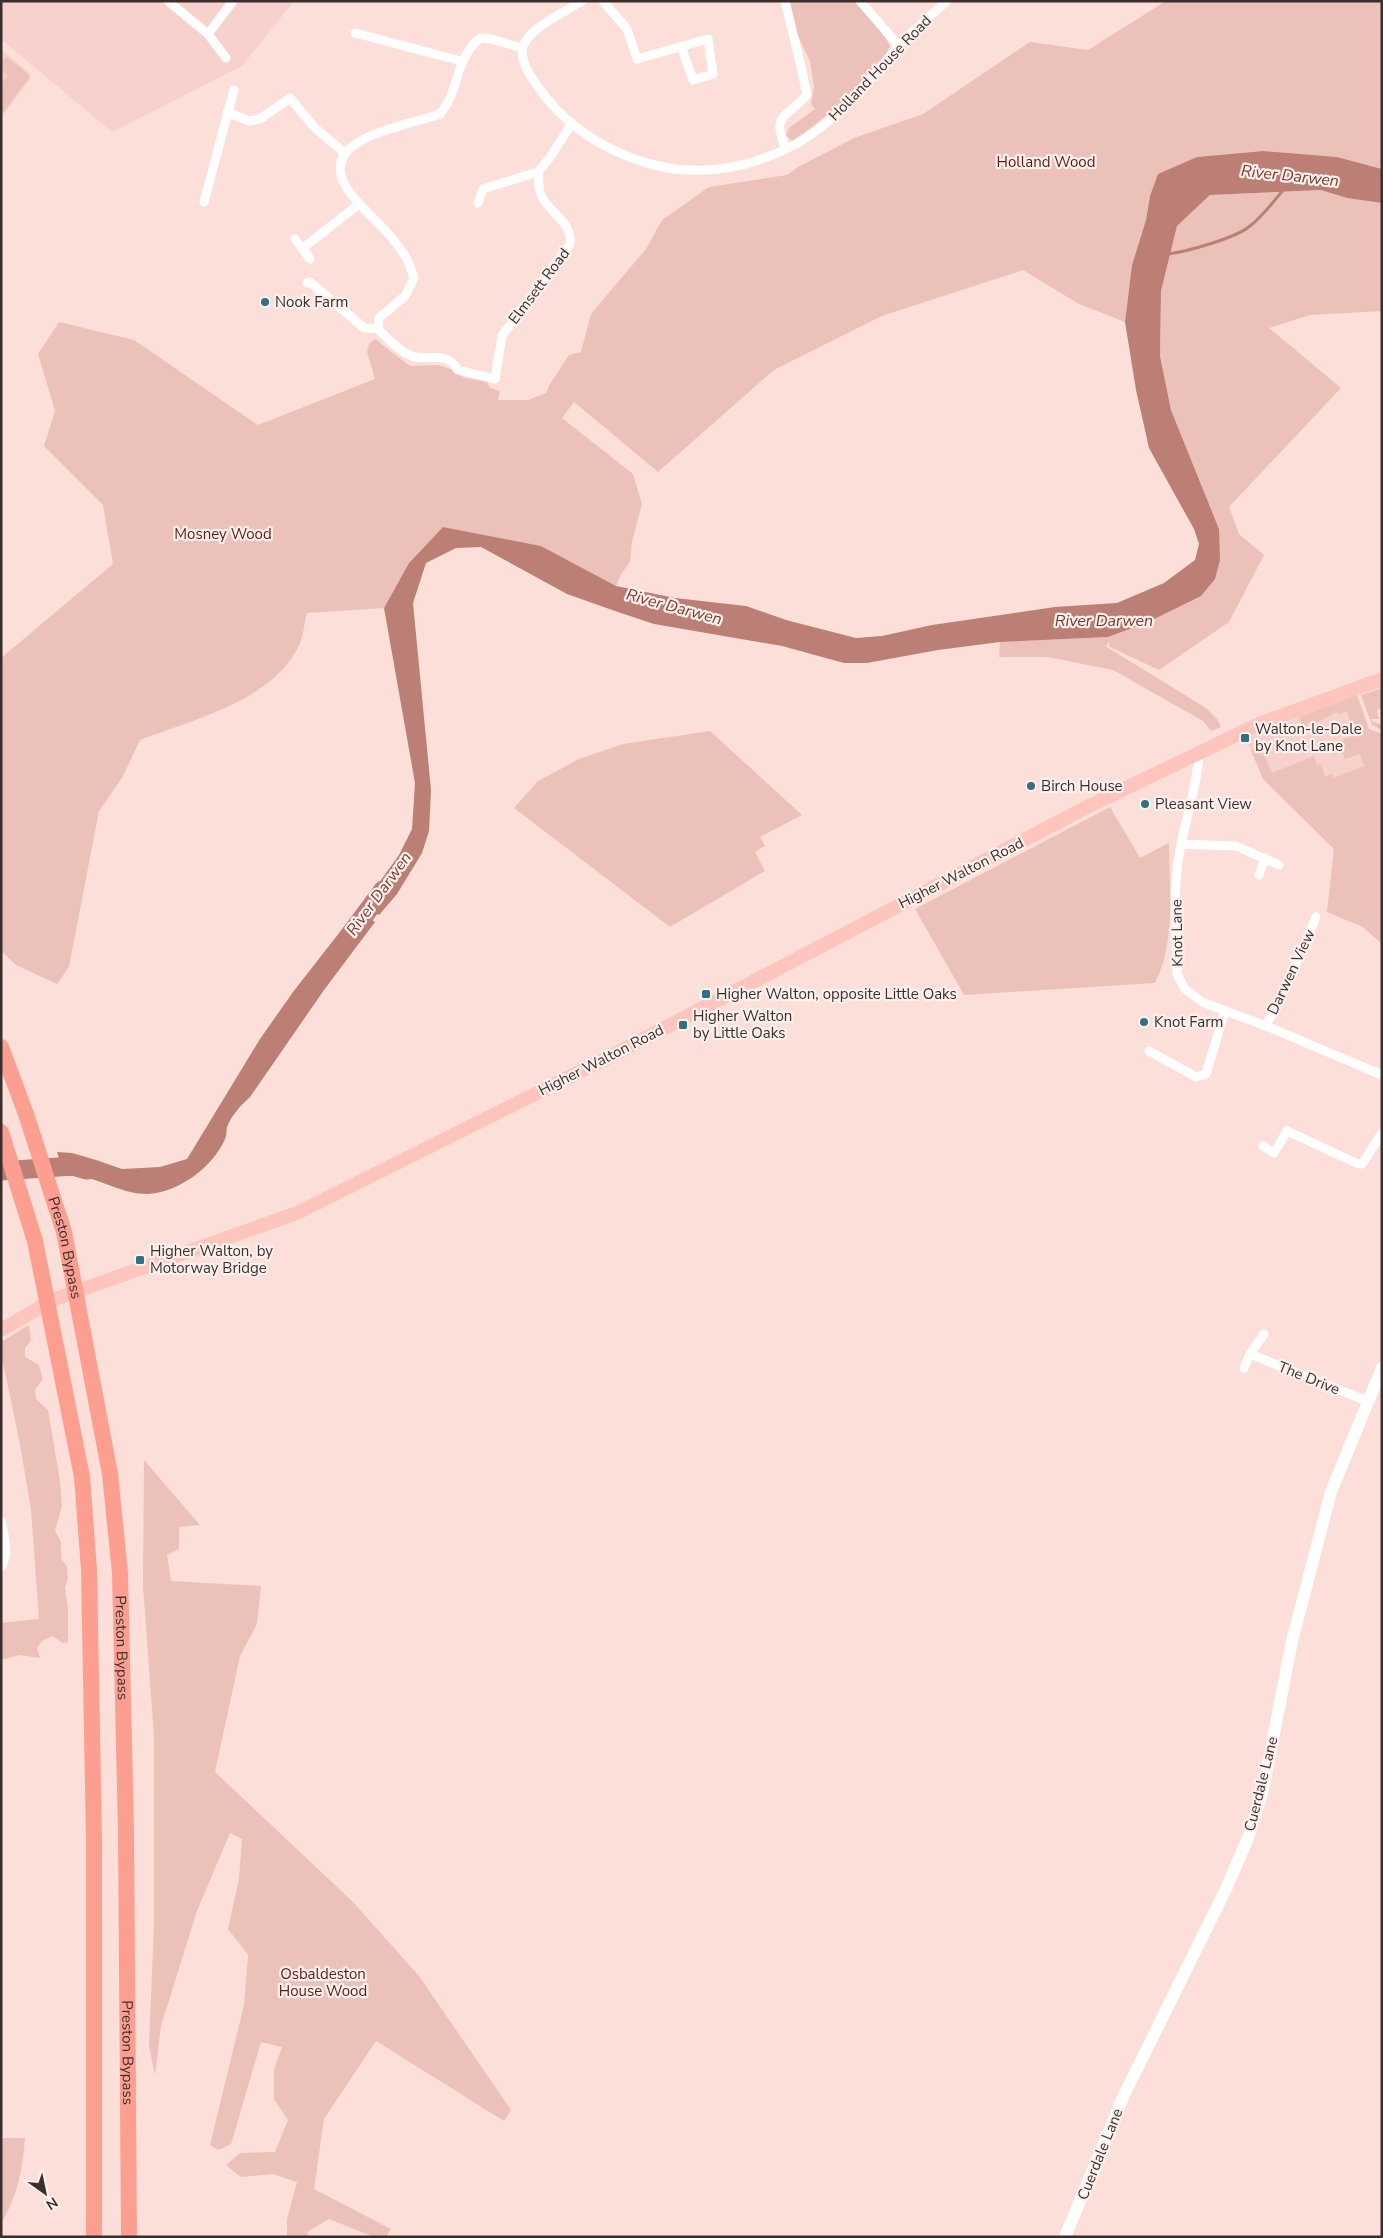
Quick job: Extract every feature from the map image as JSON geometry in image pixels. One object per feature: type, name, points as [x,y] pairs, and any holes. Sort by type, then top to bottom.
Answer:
[{"type":"highway","points":[[1,1035],[10,1072]]},
{"type":"highway","points":[[1,1047],[10,1072]]},
{"type":"highway","name":"Preston Bypass","points":[[10,1072],[26,1114],[64,1232],[110,1474],[121,1593],[126,1831],[129,2237]]},
{"type":"highway","name":"Preston Bypass","points":[[1,1132],[35,1241],[82,1477],[89,1570],[94,1840],[94,2237]]},
{"type":"main road","name":"Higher Walton Road","points":[[1,1330],[55,1299],[297,1214],[611,1056],[1080,811],[1259,724],[1382,679]]},
{"type":"main road","name":"Cuerdale Lane","points":[[1065,2237],[1079,2208],[1099,2150],[1222,1897],[1248,1838],[1263,1790],[1292,1641],[1331,1492],[1382,1368]]},
{"type":"street","points":[[168,1],[208,34],[226,58]]},
{"type":"street","points":[[208,34],[233,1]]},
{"type":"street","points":[[308,283],[310,282],[364,328],[378,329],[379,318],[405,296],[414,278],[405,255],[378,222],[359,204],[345,185],[340,166],[345,153],[359,142],[440,114],[448,104],[461,61],[473,44],[480,38],[491,39],[522,48],[533,32],[582,1]]},
{"type":"street","points":[[603,1],[627,29],[637,59],[682,46],[708,39],[713,74],[693,80],[682,46]]},
{"type":"street","points":[[784,1],[802,71],[806,96],[796,107],[782,116],[778,130],[786,149]]},
{"type":"street","points":[[860,1],[899,46]]},
{"type":"street","name":"Holland House Road","points":[[522,48],[527,69],[536,84],[549,101],[588,137],[622,154],[652,163],[686,170],[717,169],[749,163],[786,149],[812,135],[847,106],[899,46],[947,1]]},
{"type":"street","points":[[355,33],[461,61]]},
{"type":"street","points":[[204,202],[226,112],[234,90]]},
{"type":"street","points":[[226,112],[249,121],[260,119],[290,98],[316,129],[345,153]]},
{"type":"street","points":[[478,203],[483,189],[538,172],[551,156],[572,123]]},
{"type":"street","name":"Elmsett Road","points":[[378,329],[411,356],[436,356],[456,366],[458,370],[495,379],[502,336],[570,244],[571,235],[565,223],[540,194],[538,172]]},
{"type":"street","points":[[303,248],[359,204]]},
{"type":"street","points":[[295,239],[310,259]]},
{"type":"street","name":"Knot Lane","points":[[1200,752],[1198,777],[1181,844],[1176,878],[1177,974],[1182,984],[1190,995],[1202,1002],[1266,1026],[1382,1075]]},
{"type":"street","points":[[1181,844],[1236,846],[1279,865]]},
{"type":"street","points":[[1259,875],[1264,858]]},
{"type":"street","name":"Darwen View","points":[[1266,1026],[1288,982],[1316,917]]},
{"type":"street","points":[[1149,1051],[1196,1077],[1206,1074],[1225,1011]]},
{"type":"street","points":[[1263,1146],[1274,1152],[1287,1131],[1356,1163],[1362,1164],[1382,1134]]},
{"type":"street","points":[[1244,1368],[1250,1354],[1264,1334]]},
{"type":"street","name":"The Drive","points":[[1250,1354],[1367,1401]]},
{"type":"street","points":[[1,1521],[6,1544],[5,1561],[1,1567]]},
{"type":"shaded area","points":[[1,1],[294,1],[242,66],[112,132],[1,39]]},
{"type":"shaded area","points":[[1,49],[30,73],[31,78],[1,118]]},
{"type":"shaded area","points":[[1357,695],[1369,729],[1382,734],[1382,944],[1363,927],[1327,912],[1334,849],[1263,779],[1246,740],[1253,735]]},
{"type":"green space","points":[[789,1],[856,1],[890,46],[874,70],[847,98],[792,141],[786,135],[789,128],[815,109],[811,104],[814,87],[810,61],[789,17]]},
{"type":"green space","points":[[1166,1],[1382,1],[1382,169],[1337,157],[1263,151],[1197,157],[1150,196],[1146,220],[1132,265],[1125,322],[1079,304],[1023,270],[882,316],[774,370],[658,472],[574,402],[562,418],[633,474],[642,504],[632,541],[630,562],[621,574],[616,586],[541,546],[443,527],[409,563],[384,608],[307,613],[300,643],[288,663],[272,679],[253,693],[207,716],[140,740],[122,778],[99,811],[69,967],[57,984],[16,965],[1,951],[1,658],[113,564],[103,505],[44,446],[55,411],[38,354],[59,322],[134,340],[258,425],[375,379],[367,352],[369,344],[375,339],[410,366],[439,365],[465,378],[487,382],[490,388],[500,391],[498,400],[528,400],[546,393],[569,355],[581,352],[591,314],[646,249],[662,220],[709,187],[787,175],[798,167],[854,138],[923,114],[1030,42],[1088,50]]},
{"type":"green space","points":[[7,57],[28,74],[29,78],[1,115],[1,83],[8,76],[1,70],[1,62]]},
{"type":"green space","points":[[1321,190],[1347,198],[1382,203],[1382,311],[1310,315],[1269,328],[1341,388],[1229,507],[1239,534],[1264,555],[1229,622],[1159,670],[1110,647],[1108,640],[1108,644],[1105,646],[1206,708],[1217,719],[1221,727],[1211,731],[1203,721],[1113,670],[1048,657],[999,657],[1000,642],[1108,637],[1146,623],[1201,595],[1219,529],[1171,410],[1160,356],[1161,291],[1177,226],[1210,195]]},
{"type":"green space","points":[[1382,688],[1382,708],[1377,710],[1379,719],[1371,719],[1382,725],[1382,730],[1372,725],[1361,695]]},
{"type":"green space","points":[[1357,695],[1369,729],[1382,734],[1382,944],[1363,927],[1327,912],[1334,849],[1263,779],[1251,750],[1260,746],[1272,773],[1314,756],[1317,765],[1321,764],[1325,777],[1332,774],[1334,778],[1364,766],[1360,754],[1345,759],[1342,751],[1333,755],[1329,745],[1355,735],[1347,711],[1338,714],[1337,712],[1313,724],[1312,722],[1307,723],[1308,727],[1304,730],[1299,717]]},
{"type":"green space","points":[[710,731],[802,815],[760,837],[765,846],[755,852],[765,871],[670,927],[514,808],[538,781],[579,759],[623,744]]},
{"type":"green space","points":[[1110,807],[1140,858],[1169,843],[1169,933],[1162,967],[1155,983],[964,995],[915,909]]},
{"type":"green space","points":[[29,1325],[31,1341],[25,1348],[25,1357],[39,1365],[43,1379],[35,1390],[36,1399],[48,1410],[60,1481],[62,1506],[55,1531],[61,1542],[61,1558],[67,1567],[68,1578],[65,1588],[68,1608],[68,1642],[63,1643],[52,1636],[42,1641],[37,1648],[40,1658],[20,1655],[1,1660],[1,1623],[39,1619],[31,1509],[19,1439],[1,1354],[1,1342]]},
{"type":"green space","name":"Osbaldeston House Wood","points":[[144,1460],[200,1525],[179,1527],[179,1549],[167,1555],[171,1581],[261,1586],[257,1624],[240,1656],[215,1772],[353,1902],[419,1976],[511,2110],[504,2121],[376,2041],[324,2119],[314,2189],[391,2229],[386,2237],[374,2237],[329,2219],[307,2232],[309,2237],[287,2237],[287,2219],[297,2182],[273,2174],[241,2177],[226,2165],[240,2153],[275,2152],[288,2120],[274,2099],[274,2070],[282,2047],[261,2042],[231,2144],[218,2150],[210,2145],[244,2005],[248,1955],[228,1929],[239,1879],[242,1839],[230,1833],[197,1911],[161,2026],[155,2075],[149,2046],[154,1925],[154,1737],[143,1586]]},
{"type":"green space","points":[[1,2138],[25,2138],[23,2161],[18,2182],[7,2214],[1,2224]]},
{"type":"water","name":"River Darwen","points":[[1263,151],[1337,157],[1382,169],[1382,203],[1347,198],[1321,190],[1210,195],[1177,226],[1161,291],[1160,356],[1171,410],[1219,529],[1220,560],[1215,579],[1201,596],[1146,623],[1108,637],[1000,642],[938,650],[867,663],[844,663],[782,646],[654,624],[567,594],[481,547],[456,548],[426,563],[413,603],[431,790],[429,831],[422,853],[397,894],[379,915],[363,905],[399,855],[412,829],[415,783],[384,608],[409,563],[443,527],[541,546],[616,586],[675,598],[746,606],[786,620],[856,638],[882,636],[932,625],[1055,607],[1117,603],[1164,583],[1195,560],[1199,544],[1194,529],[1149,448],[1136,390],[1125,322],[1132,265],[1146,220],[1150,196],[1158,174],[1197,157]]},
{"type":"water","name":"River Darwen","points":[[357,910],[375,922],[324,990],[250,1097],[234,1115],[227,1127],[226,1138],[212,1159],[203,1168],[182,1184],[171,1189],[147,1194],[130,1192],[80,1176],[65,1176],[57,1152],[72,1153],[122,1169],[160,1167],[187,1159],[260,1039],[293,992]]},
{"type":"waterway","points":[[1167,254],[1210,244],[1243,231],[1268,209],[1284,189]]},
{"type":"waterway","name":"River Darwen","points":[[349,936],[383,890]]},
{"type":"waterway","name":"River Darwen","points":[[1,1171],[73,1166],[87,1170]]},
{"type":"place","name":"Nook Farm","points":[[265,302]]},
{"type":"place","name":"Walton-le-Dale by Knot Lane","points":[[1245,738]]},
{"type":"place","name":"Birch House","points":[[1031,786]]},
{"type":"place","name":"Pleasant View","points":[[1145,804]]},
{"type":"place","name":"Higher Walton, opposite Little Oaks","points":[[706,994]]},
{"type":"place","name":"Knot Farm","points":[[1144,1022]]},
{"type":"place","name":"Higher Walton by Little Oaks","points":[[683,1025]]},
{"type":"place","name":"Higher Walton, by Motorway Bridge","points":[[140,1260]]},
{"type":"park label","name":"Holland Wood","points":[[1046,162]]},
{"type":"park label","name":"Mosney Wood","points":[[223,534]]}]
